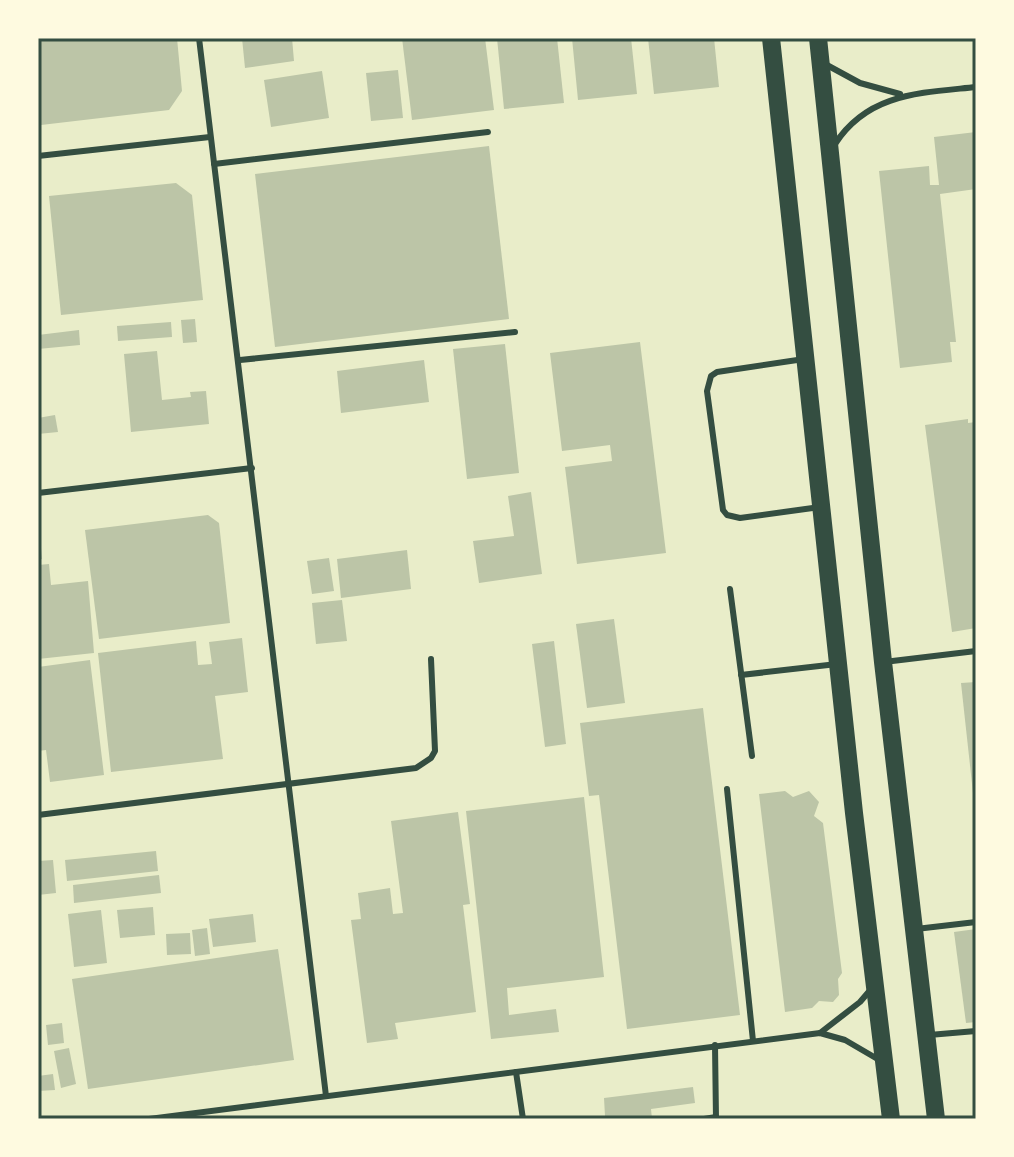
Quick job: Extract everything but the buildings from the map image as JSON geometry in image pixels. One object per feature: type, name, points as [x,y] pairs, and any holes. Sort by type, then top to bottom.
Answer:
[{"type":"main road","points":[[771,38],[808,358],[873,986],[891,1119]]},
{"type":"main road","points":[[818,38],[883,662],[936,1119]]},
{"type":"lane","points":[[199,38],[326,1096]]},
{"type":"lane","points":[[821,61],[860,83],[903,95]]},
{"type":"lane","points":[[831,150],[860,114],[903,95],[976,87]]},
{"type":"lane","points":[[214,164],[488,132]]},
{"type":"lane","points":[[38,156],[210,137]]},
{"type":"lane","points":[[240,360],[515,332]]},
{"type":"lane","points":[[808,358],[717,372],[711,376],[707,391],[723,510],[727,515],[740,518],[823,507]]},
{"type":"lane","points":[[38,493],[252,468]]},
{"type":"lane","points":[[730,589],[752,756]]},
{"type":"lane","points":[[883,662],[976,651]]},
{"type":"lane","points":[[38,815],[416,768],[431,758],[436,742],[431,659]]},
{"type":"lane","points":[[741,675],[839,663]]},
{"type":"lane","points":[[727,789],[753,1041]]},
{"type":"lane","points":[[913,929],[976,922]]},
{"type":"lane","points":[[820,1033],[860,1002],[873,986]]},
{"type":"lane","points":[[926,1036],[976,1031]]},
{"type":"lane","points":[[149,1119],[820,1033],[845,1040],[883,1062]]},
{"type":"lane","points":[[704,1119],[716,1118],[715,1045]]},
{"type":"lane","points":[[516,1072],[523,1119]]}]
